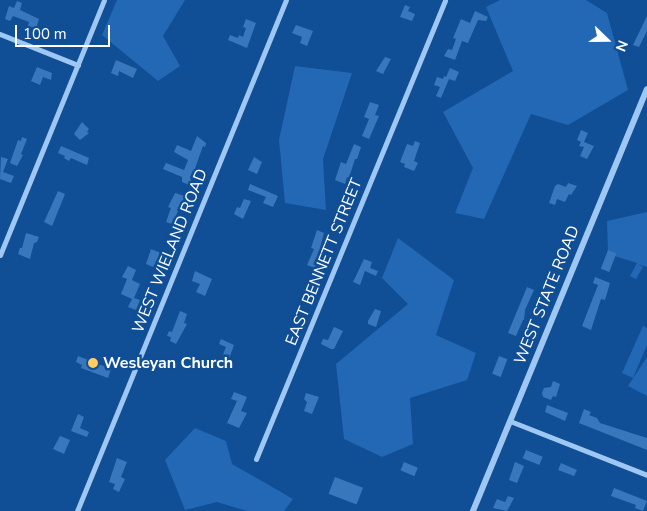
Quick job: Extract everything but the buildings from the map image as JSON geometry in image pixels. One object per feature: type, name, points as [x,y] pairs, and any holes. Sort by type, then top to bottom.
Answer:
[{"type":"street","points":[[0,255],[104,0]]},
{"type":"street","name":"WEST WIELAND ROAD","points":[[77,511],[286,0]]},
{"type":"street","name":"EAST BENNETT STREET","points":[[256,459],[445,0]]},
{"type":"street","points":[[0,34],[78,65]]},
{"type":"street","name":"WEST STATE ROAD","points":[[473,511],[647,89]]},
{"type":"street","points":[[510,421],[647,475]]},
{"type":"shaded area","points":[[117,0],[185,0],[163,36],[180,66],[158,81],[102,35]]},
{"type":"shaded area","points":[[500,0],[586,0],[607,13],[628,90],[568,125],[531,114],[484,219],[455,213],[473,168],[443,112],[513,71],[486,7]]},
{"type":"shaded area","points":[[295,66],[352,73],[323,159],[326,210],[285,203],[279,140]]},
{"type":"shaded area","points":[[647,212],[647,267],[638,264],[643,267],[636,279],[630,276],[637,263],[608,254],[607,221]]},
{"type":"shaded area","points":[[398,238],[454,280],[436,335],[476,353],[467,380],[410,398],[413,444],[382,457],[344,439],[336,364],[408,304],[382,278]]},
{"type":"shaded area","points":[[643,326],[647,328],[647,345],[633,378],[622,373]]},
{"type":"shaded area","points":[[647,357],[647,396],[628,386]]},
{"type":"shaded area","points":[[195,428],[226,441],[232,464],[293,499],[284,511],[247,511],[217,502],[185,510],[165,460]]},
{"type":"place","name":"Wesleyan Church","points":[[93,363]]}]
